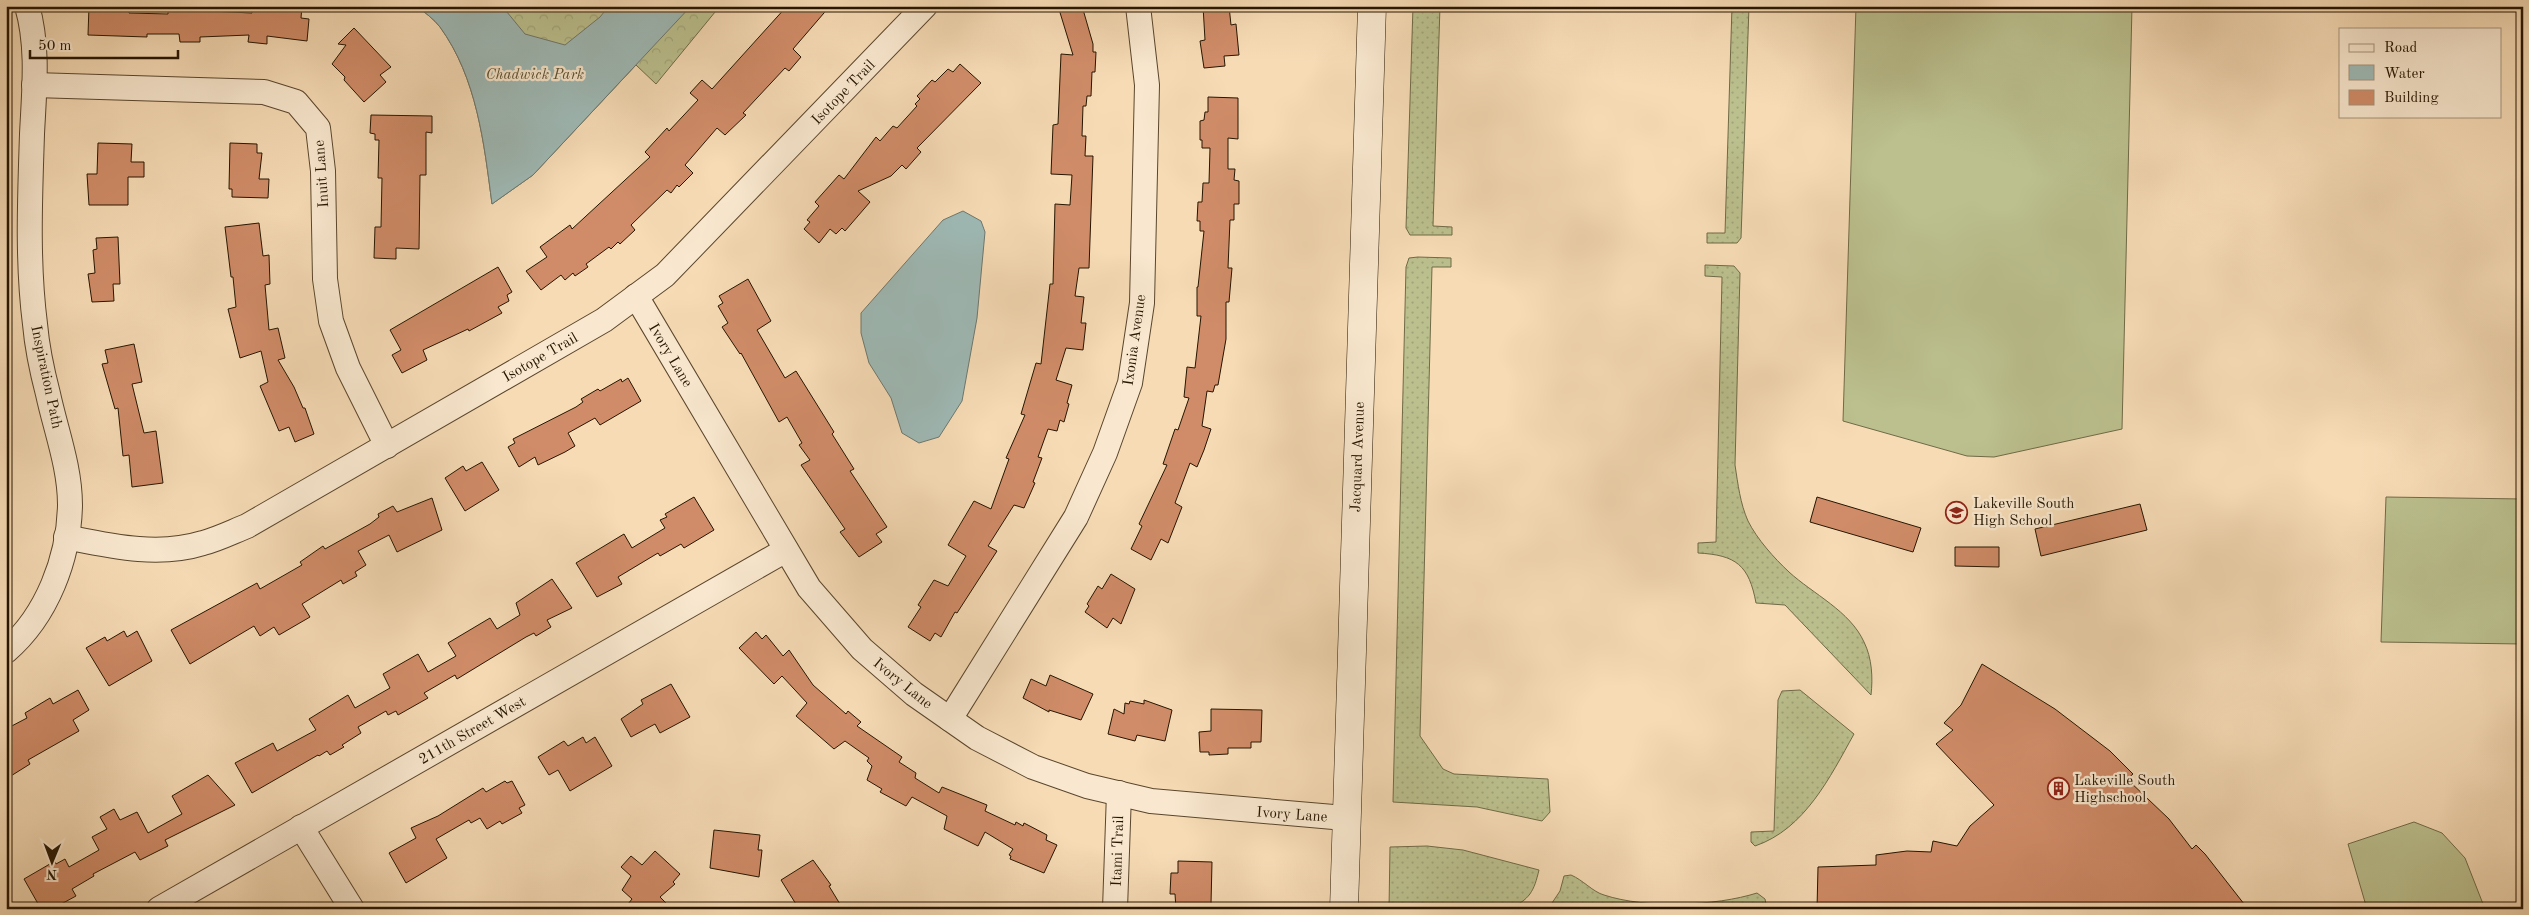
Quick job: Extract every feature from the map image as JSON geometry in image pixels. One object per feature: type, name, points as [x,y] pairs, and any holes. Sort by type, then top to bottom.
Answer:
[{"type":"street","name":"Inspiration Path","points":[[6,651],[42,607],[63,561],[70,505],[64,458],[48,395],[35,324],[30,258],[34,85],[30,17],[27,6]]},
{"type":"street","name":"Isotope Trail","points":[[66,537],[109,546],[156,551],[202,544],[247,526],[604,320],[672,268],[925,6]]},
{"type":"street","name":"Ixonia Avenue","points":[[950,719],[1076,517],[1105,453],[1130,383],[1142,303],[1147,85],[1138,6]]},
{"type":"street","name":"Jacquard Avenue","points":[[1344,909],[1345,818],[1372,6]]},
{"type":"street","name":"Inuit Lane","points":[[34,85],[264,92],[296,102],[318,128],[323,171],[325,279],[331,321],[348,368],[387,446]]},
{"type":"street","name":"Ivory Lane","points":[[636,296],[809,588],[862,650],[914,694],[977,738],[1033,767],[1087,786],[1151,801],[1211,808],[1345,818]]},
{"type":"street","name":"211th Street West","points":[[158,909],[786,550]]},
{"type":"street","name":"Itami Trail","points":[[1116,909],[1119,793]]},
{"type":"street","points":[[301,827],[352,909]]},
{"type":"green space","name":"Chadwick Park","points":[[417,6],[720,6],[656,84],[636,65],[533,175],[492,204],[482,135],[471,89],[453,47],[440,27]]},
{"type":"green space","points":[[1413,6],[1440,6],[1433,226],[1452,227],[1452,235],[1410,235],[1406,228]]},
{"type":"green space","points":[[1732,6],[1749,6],[1741,238],[1737,243],[1707,243],[1707,233],[1725,233]]},
{"type":"green space","points":[[1856,6],[2132,6],[2122,429],[1994,457],[1967,456],[1843,421]]},
{"type":"green space","points":[[1409,258],[1451,258],[1451,267],[1432,267],[1420,736],[1443,769],[1454,774],[1548,779],[1550,812],[1542,821],[1477,807],[1393,802],[1406,267]]},
{"type":"green space","points":[[1705,265],[1734,266],[1740,273],[1735,465],[1745,514],[1756,535],[1778,561],[1789,572],[1840,612],[1858,631],[1867,648],[1870,661],[1872,675],[1871,695],[1785,605],[1756,603],[1749,579],[1739,564],[1722,556],[1698,553],[1698,543],[1716,542],[1722,277],[1705,276]]},
{"type":"green space","points":[[2386,497],[2523,499],[2523,644],[2381,642]]},
{"type":"green space","points":[[1800,690],[1854,734],[1825,784],[1802,814],[1773,838],[1755,846],[1751,842],[1751,832],[1774,831],[1778,700],[1782,691]]},
{"type":"green space","points":[[2414,822],[2442,833],[2465,858],[2485,909],[2367,909],[2348,844]]},
{"type":"green space","points":[[1427,846],[1463,850],[1539,870],[1530,894],[1521,902],[1508,909],[1389,909],[1390,847]]},
{"type":"green space","points":[[1571,875],[1600,893],[1621,899],[1660,904],[1681,904],[1722,901],[1757,893],[1765,899],[1767,909],[1548,909],[1560,891],[1564,876]]},
{"type":"water","name":"Chadwick Park","points":[[417,6],[502,6],[525,34],[565,45],[600,17],[609,6],[691,6],[533,175],[492,204],[482,135],[471,89],[453,47],[440,27]]},
{"type":"water","points":[[963,211],[981,221],[985,232],[977,318],[962,401],[939,437],[919,443],[902,433],[891,398],[869,363],[861,333],[861,313],[943,220]]},
{"type":"building","points":[[89,6],[129,6],[129,13],[168,14],[168,6],[209,6],[209,11],[252,13],[252,6],[302,6],[301,18],[309,19],[307,41],[267,36],[267,44],[248,42],[249,35],[200,37],[200,42],[180,42],[179,34],[147,34],[147,37],[88,35]]},
{"type":"building","points":[[787,6],[830,6],[793,49],[801,57],[789,71],[785,68],[743,113],[746,115],[725,135],[717,128],[685,165],[693,173],[679,187],[677,185],[671,193],[667,190],[631,225],[635,230],[620,244],[618,242],[611,249],[609,247],[586,264],[588,267],[575,276],[573,273],[565,280],[561,275],[541,290],[526,271],[547,257],[540,247],[570,225],[572,229],[650,157],[645,152],[667,128],[669,131],[698,100],[690,93],[702,80],[712,89]]},
{"type":"building","points":[[1058,6],[1082,6],[1093,44],[1093,52],[1096,52],[1095,72],[1092,72],[1091,96],[1087,96],[1086,106],[1083,106],[1082,136],[1086,136],[1085,156],[1093,156],[1089,268],[1079,268],[1075,296],[1084,297],[1081,323],[1086,323],[1083,350],[1066,348],[1056,380],[1072,385],[1067,403],[1069,404],[1064,422],[1060,420],[1057,431],[1048,429],[1038,457],[1042,458],[1033,482],[1035,483],[1024,508],[1014,505],[988,546],[997,551],[957,613],[955,612],[941,637],[935,633],[930,641],[908,627],[921,607],[918,605],[934,580],[948,586],[966,556],[948,545],[974,501],[991,509],[1009,459],[1006,458],[1025,415],[1021,414],[1036,363],[1041,364],[1050,284],[1053,284],[1055,204],[1070,205],[1072,175],[1051,174],[1053,125],[1058,124],[1061,54],[1073,55]]},
{"type":"building","points":[[1203,6],[1229,6],[1231,25],[1236,24],[1239,55],[1224,56],[1225,66],[1204,68],[1200,41],[1205,40]]},
{"type":"building","points":[[354,28],[391,67],[380,75],[386,82],[364,102],[344,80],[345,77],[332,64],[346,45],[338,44]]},
{"type":"building","points":[[960,64],[981,83],[917,148],[921,152],[906,169],[902,165],[891,176],[858,191],[870,202],[845,231],[842,228],[836,234],[830,229],[819,243],[804,229],[810,222],[807,220],[819,206],[815,202],[839,175],[844,179],[876,137],[880,141],[893,126],[897,128],[917,106],[915,104],[920,99],[917,96],[932,80],[935,82],[948,69],[953,72]]},
{"type":"building","points":[[1208,97],[1238,98],[1238,139],[1228,138],[1228,169],[1235,169],[1234,180],[1239,181],[1239,204],[1234,204],[1234,220],[1230,220],[1228,268],[1232,268],[1229,302],[1226,302],[1226,339],[1218,385],[1215,385],[1213,392],[1207,391],[1202,426],[1211,429],[1204,450],[1197,467],[1190,463],[1175,503],[1182,507],[1168,543],[1161,539],[1151,560],[1131,549],[1142,526],[1139,524],[1167,465],[1163,464],[1175,429],[1178,430],[1189,398],[1184,397],[1187,367],[1195,368],[1201,316],[1197,316],[1197,287],[1204,231],[1200,231],[1200,221],[1197,221],[1198,202],[1202,202],[1203,183],[1209,183],[1210,148],[1202,148],[1200,121],[1204,120],[1205,112],[1208,112]]},
{"type":"building","points":[[371,115],[432,116],[432,133],[426,132],[426,175],[420,175],[419,249],[396,248],[396,259],[374,258],[375,227],[381,227],[382,178],[378,178],[379,140],[375,140],[375,134],[370,133]]},
{"type":"building","points":[[98,143],[132,144],[131,162],[144,162],[144,177],[128,177],[128,205],[89,205],[87,174],[97,174]]},
{"type":"building","points":[[230,143],[257,144],[257,153],[262,153],[259,179],[269,179],[268,198],[232,197],[232,189],[229,189]]},
{"type":"building","points":[[259,223],[263,256],[269,255],[270,284],[265,285],[269,330],[278,328],[285,358],[278,360],[294,387],[303,408],[305,408],[314,434],[295,442],[289,427],[279,431],[260,386],[268,382],[261,351],[240,358],[228,309],[236,307],[225,227]]},
{"type":"building","points":[[118,237],[120,284],[113,284],[114,301],[92,302],[88,274],[95,273],[93,250],[97,249],[96,238]]},
{"type":"building","points":[[498,267],[512,292],[507,295],[509,301],[498,307],[502,313],[469,331],[468,329],[423,350],[427,360],[402,373],[392,355],[401,350],[390,330]]},
{"type":"building","points":[[748,279],[771,321],[757,330],[785,378],[796,371],[834,432],[832,434],[854,469],[850,471],[887,527],[876,534],[882,542],[859,557],[840,532],[845,529],[801,465],[810,460],[799,445],[802,443],[787,417],[779,422],[741,353],[722,327],[728,323],[718,306],[723,303],[719,296]]},
{"type":"building","points":[[134,344],[142,382],[132,384],[144,433],[156,431],[163,483],[132,487],[129,455],[123,456],[118,408],[115,409],[102,364],[108,363],[105,350]]},
{"type":"building","points":[[628,378],[641,401],[600,425],[595,418],[568,433],[575,446],[565,452],[538,465],[535,457],[519,467],[508,447],[515,443],[513,439],[576,407],[583,402],[581,399],[598,389],[600,391],[621,379],[622,382]]},
{"type":"building","points":[[482,462],[499,490],[465,511],[445,478],[463,466],[466,471]]},
{"type":"building","points":[[694,497],[714,530],[684,548],[681,544],[660,556],[658,553],[618,577],[622,584],[597,597],[576,563],[624,534],[632,548],[665,528],[660,520],[667,517],[665,514]]},
{"type":"building","points":[[1817,497],[1921,528],[1913,552],[1810,522]]},
{"type":"building","points":[[432,498],[442,530],[397,552],[389,535],[358,551],[366,565],[355,572],[357,576],[343,584],[341,580],[302,604],[310,617],[279,635],[274,627],[260,636],[254,626],[190,664],[171,630],[257,583],[260,589],[302,565],[300,562],[323,546],[325,549],[370,524],[379,517],[378,514],[393,506],[397,512]]},
{"type":"building","points":[[2140,504],[2147,530],[2041,556],[2035,529]]},
{"type":"building","points":[[1955,547],[1999,547],[1999,567],[1955,566]]},
{"type":"building","points":[[1111,574],[1135,589],[1121,624],[1113,618],[1107,628],[1085,612],[1089,606],[1087,604],[1098,586],[1102,589]]},
{"type":"building","points":[[552,579],[572,608],[547,620],[551,627],[536,636],[534,633],[526,637],[457,679],[455,675],[424,693],[428,698],[398,715],[396,711],[388,715],[386,711],[358,727],[361,733],[342,745],[344,747],[330,755],[327,751],[318,755],[252,793],[235,763],[273,743],[277,751],[316,730],[309,719],[348,695],[355,708],[390,688],[383,674],[418,654],[428,672],[456,656],[448,643],[490,618],[497,629],[520,615],[516,603]]},
{"type":"building","points":[[124,631],[127,637],[137,631],[152,661],[109,686],[86,648],[105,637],[107,641]]},
{"type":"building","points":[[756,632],[762,639],[766,635],[783,656],[789,650],[813,685],[846,714],[848,711],[861,722],[857,726],[902,757],[899,762],[916,773],[915,778],[939,793],[942,787],[987,805],[985,811],[1015,825],[1016,822],[1023,826],[1024,823],[1047,835],[1046,840],[1057,845],[1044,873],[1010,859],[1011,856],[1009,855],[1013,849],[985,832],[978,846],[944,829],[947,816],[912,797],[906,806],[880,792],[882,789],[867,780],[872,766],[867,761],[869,758],[845,741],[834,749],[796,716],[807,703],[782,676],[774,684],[739,648]]},
{"type":"building","name":"Lakeville South Highschool","points":[[1982,664],[2055,709],[2110,751],[2133,774],[2127,779],[2169,819],[2192,849],[2196,845],[2205,854],[2248,909],[1817,909],[1818,867],[1876,865],[1876,855],[1907,851],[1931,852],[1933,841],[1957,846],[1970,826],[1994,805],[1936,744],[1953,730],[1944,723],[1961,705]]},
{"type":"building","points":[[1050,675],[1093,694],[1081,720],[1049,710],[1049,712],[1023,698],[1031,679],[1046,686]]},
{"type":"building","points":[[671,684],[690,717],[660,733],[655,724],[631,737],[621,719],[643,704],[641,700]]},
{"type":"building","points":[[78,690],[89,710],[73,720],[79,731],[28,760],[30,764],[6,779],[6,729],[27,718],[25,713],[50,698],[53,704]]},
{"type":"building","points":[[1144,700],[1172,710],[1165,741],[1137,735],[1135,741],[1108,734],[1114,709],[1124,714],[1125,703],[1129,704],[1130,701],[1144,704]]},
{"type":"building","points":[[1211,709],[1262,710],[1261,742],[1251,742],[1251,748],[1228,748],[1228,754],[1209,755],[1209,752],[1200,752],[1199,732],[1211,731]]},
{"type":"building","points":[[583,737],[586,743],[595,737],[612,766],[570,791],[558,770],[549,775],[538,757],[564,741],[568,746]]},
{"type":"building","points":[[208,775],[235,805],[165,840],[168,846],[140,860],[135,852],[93,874],[94,876],[72,889],[76,896],[52,909],[41,909],[24,879],[55,861],[56,864],[65,859],[69,867],[99,850],[92,837],[107,829],[100,817],[114,809],[120,820],[137,812],[148,833],[182,814],[172,796]]},
{"type":"building","points":[[505,781],[507,783],[512,781],[525,805],[519,808],[522,813],[502,824],[500,821],[487,829],[480,818],[471,823],[469,820],[436,839],[447,858],[406,883],[389,853],[416,838],[411,828],[438,816],[483,788],[486,792]]},
{"type":"building","points":[[714,830],[760,835],[758,850],[762,850],[759,877],[710,868]]},
{"type":"building","points":[[655,851],[680,874],[673,882],[675,884],[660,897],[672,909],[624,909],[632,899],[622,890],[631,876],[621,867],[631,856],[642,865]]},
{"type":"building","points":[[813,860],[831,885],[829,886],[843,909],[799,909],[781,880]]},
{"type":"building","points":[[1178,861],[1212,862],[1211,904],[1199,904],[1199,909],[1176,909],[1175,894],[1170,894],[1171,873],[1178,873]]},
{"type":"place","name":"Lakeville South High School","points":[[1957,512]]},
{"type":"place","name":"Lakeville South Highschool","points":[[2058,789]]}]
